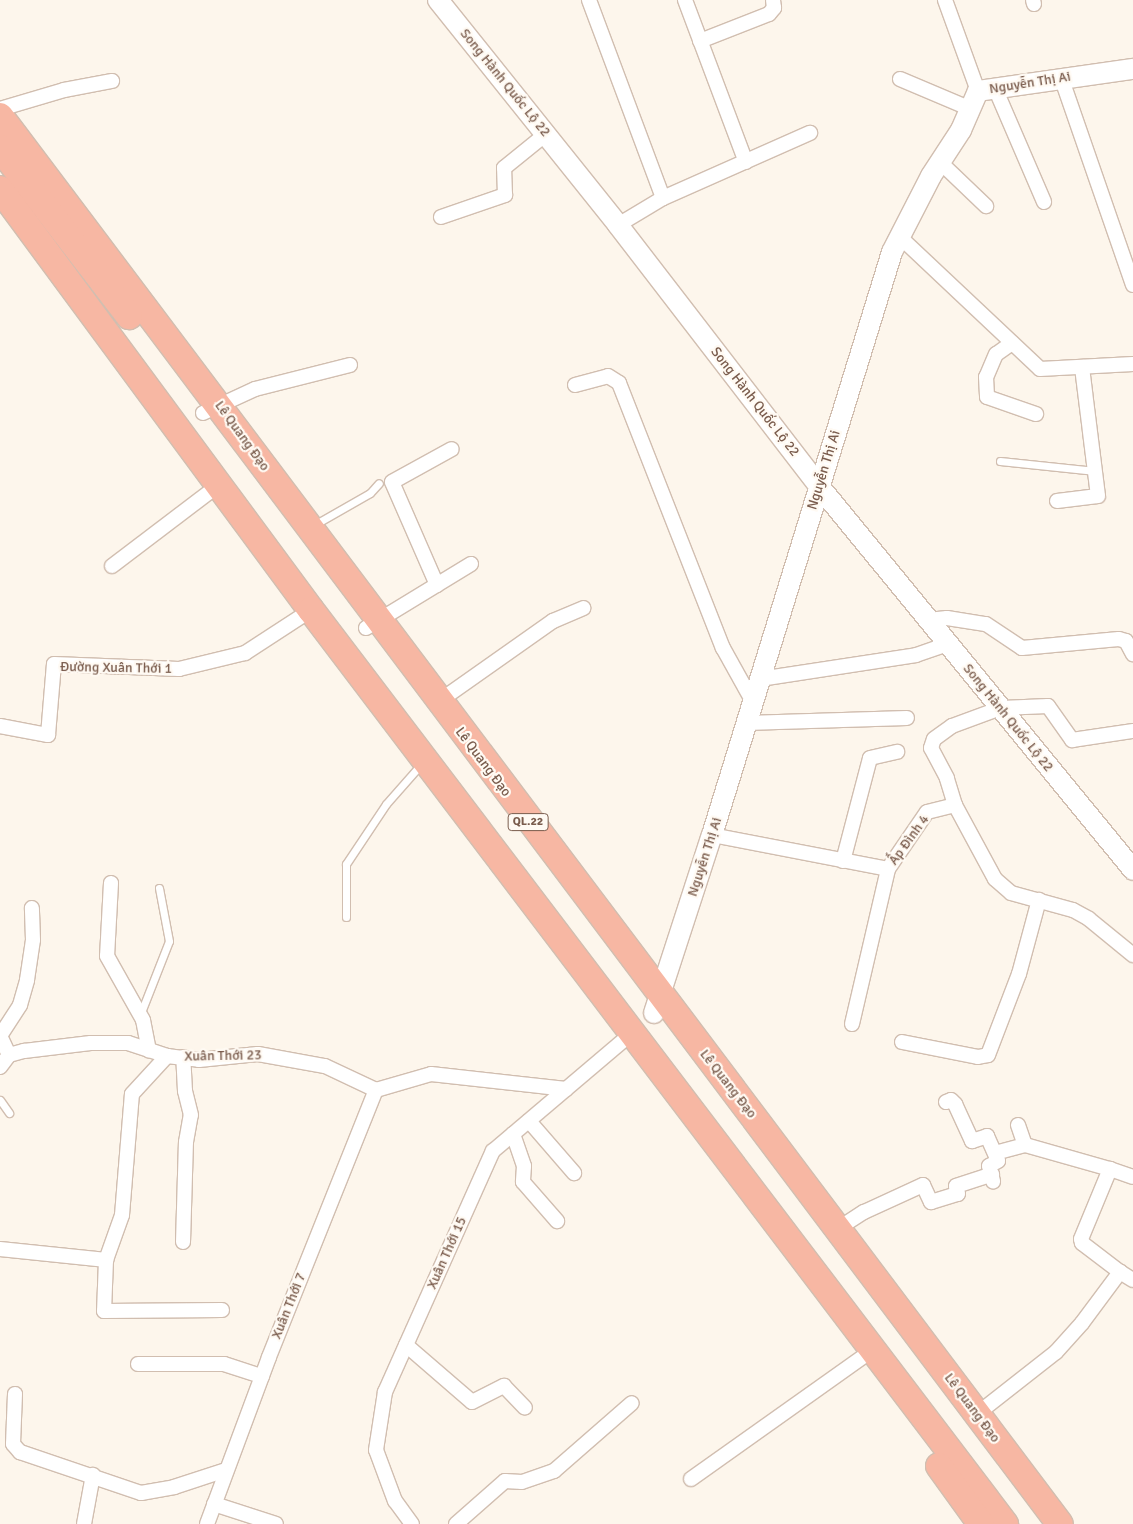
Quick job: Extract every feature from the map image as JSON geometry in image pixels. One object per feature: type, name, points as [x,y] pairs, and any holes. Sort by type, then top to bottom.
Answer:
[{"type":"highway","name":"Lê Quang Đạo","points":[[0,116],[211,408],[657,1004],[1040,1524]]},
{"type":"highway","name":"Lê Quang Đạo","points":[[0,148],[309,527],[373,623],[438,702],[657,1004],[839,1228],[1060,1524]]},
{"type":"highway","points":[[0,189],[416,770],[627,1037],[1005,1524]]},
{"type":"highway","points":[[0,216],[214,488]]},
{"type":"highway","points":[[306,614],[627,1037],[981,1524]]},
{"type":"street","name":"Song Hành Quốc Lộ 22","points":[[438,0],[618,225],[819,486],[1133,870]]},
{"type":"street","points":[[590,0],[663,198]]},
{"type":"street","points":[[685,0],[746,162]]},
{"type":"street","points":[[700,41],[769,14],[774,8],[773,0]]},
{"type":"street","points":[[945,0],[986,89],[1044,202]]},
{"type":"street","name":"Nguyễn Thị Ai","points":[[657,1004],[712,836],[892,252],[940,162],[986,89],[1061,77],[1133,69]]},
{"type":"street","points":[[1061,77],[1133,285]]},
{"type":"street","points":[[900,79],[971,110]]},
{"type":"street","points":[[0,109],[64,90],[112,81]]},
{"type":"street","points":[[618,225],[663,198],[810,133]]},
{"type":"street","points":[[442,217],[505,195],[504,168],[546,134]]},
{"type":"street","points":[[940,162],[986,206]]},
{"type":"street","points":[[900,237],[1040,369],[1133,364]]},
{"type":"street","points":[[1012,343],[996,354],[986,377],[987,398],[1036,414]]},
{"type":"street","points":[[211,408],[255,388],[350,365]]},
{"type":"street","points":[[1057,501],[1098,496],[1082,366]]},
{"type":"street","points":[[575,385],[608,376],[619,383],[723,648],[753,702]]},
{"type":"street","points":[[436,585],[392,482],[452,450]]},
{"type":"street","points":[[112,566],[214,488]]},
{"type":"street","points":[[373,623],[471,564]]},
{"type":"street","points":[[438,702],[553,621],[584,608]]},
{"type":"street","name":"Đường Xuân Thới 1","points":[[0,726],[48,735],[54,664],[178,669],[245,653],[306,614]]},
{"type":"street","points":[[928,620],[947,618],[986,624],[1022,648],[1119,639],[1126,640],[1133,654]]},
{"type":"street","points":[[760,679],[916,655],[948,644]]},
{"type":"street","points":[[1133,732],[1072,740],[1048,706],[1001,708],[952,726],[934,739],[931,748],[934,758],[947,778],[956,806],[995,879],[1011,893],[1039,900],[1089,919],[1133,955]]},
{"type":"street","points":[[746,723],[907,718]]},
{"type":"street","points":[[843,861],[870,758],[897,752]]},
{"type":"street","name":"Ấp Đình 4","points":[[712,836],[888,870],[926,812],[956,806]]},
{"type":"street","points":[[852,1024],[888,870]]},
{"type":"street","points":[[111,883],[107,956],[140,1016],[149,1050]]},
{"type":"street","points":[[902,1042],[978,1057],[988,1055],[1018,974],[1039,900]]},
{"type":"street","points":[[0,1067],[9,1055],[0,1036],[20,1005],[27,980],[33,940],[32,908]]},
{"type":"street","name":"Xuân Thới 15","points":[[412,1524],[396,1501],[376,1450],[385,1392],[493,1151],[627,1037]]},
{"type":"street","name":"Xuân Thới 23","points":[[9,1055],[92,1043],[128,1043],[167,1056],[199,1060],[258,1054],[325,1066],[376,1090]]},
{"type":"street","points":[[167,1056],[132,1094],[122,1214],[106,1260],[104,1311],[222,1310]]},
{"type":"street","points":[[183,1242],[186,1142],[191,1115],[185,1091],[184,1058]]},
{"type":"street","points":[[376,1090],[431,1074],[566,1089]]},
{"type":"street","name":"Xuân Thới 7","points":[[207,1524],[262,1376],[376,1090]]},
{"type":"street","points":[[839,1228],[864,1212],[923,1185],[932,1202],[958,1194],[956,1186],[993,1178],[989,1166],[998,1161],[987,1136],[972,1141],[955,1104],[951,1100],[946,1102]]},
{"type":"street","points":[[529,1120],[574,1173]]},
{"type":"street","points":[[1018,1125],[1025,1146]]},
{"type":"street","points":[[513,1134],[524,1166],[523,1182],[557,1221]]},
{"type":"street","points":[[995,1153],[1025,1146],[1133,1177]]},
{"type":"street","points":[[1110,1169],[1081,1241],[1133,1280]]},
{"type":"street","points":[[0,1249],[106,1260]]},
{"type":"street","points":[[977,1414],[1056,1352],[1082,1323],[1120,1272]]},
{"type":"street","points":[[406,1345],[472,1402],[504,1386],[525,1408]]},
{"type":"street","points":[[691,1479],[861,1358]]},
{"type":"street","points":[[138,1364],[224,1364],[262,1376]]},
{"type":"street","points":[[15,1394],[15,1448],[141,1493],[174,1487],[226,1470]]},
{"type":"street","points":[[456,1524],[505,1481],[522,1482],[554,1471],[632,1403]]},
{"type":"street","points":[[84,1524],[93,1475]]},
{"type":"street","points":[[214,1504],[276,1524]]},
{"type":"lane","points":[[1000,461],[1095,471]]},
{"type":"lane","points":[[309,527],[370,493],[379,483]]},
{"type":"lane","points":[[346,918],[346,864],[386,804],[416,770]]},
{"type":"lane","points":[[140,1016],[169,941],[159,888]]},
{"type":"lane","points":[[0,1100],[9,1113]]}]
